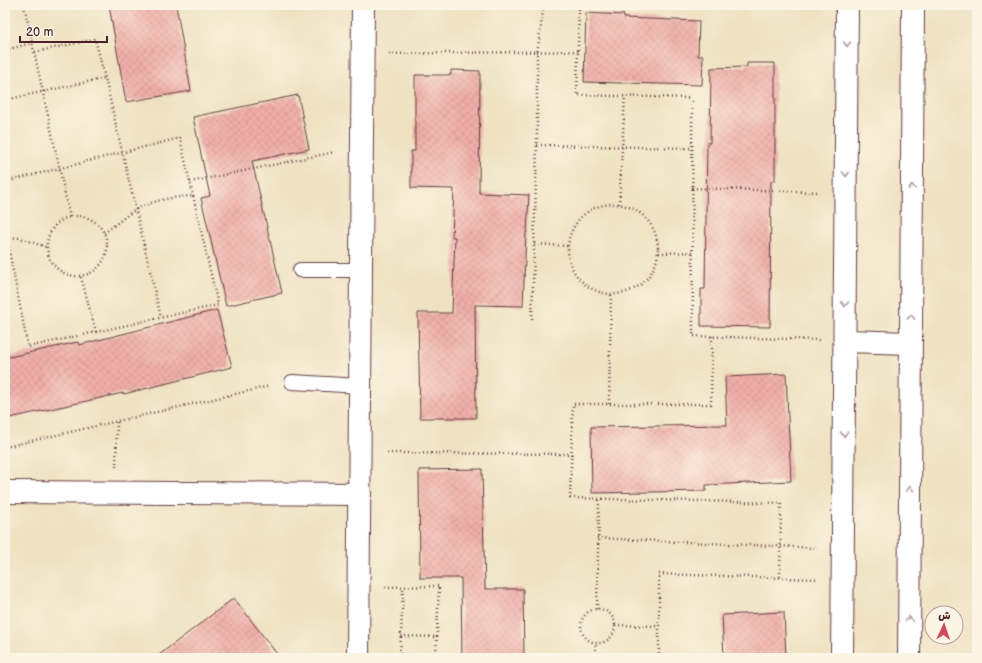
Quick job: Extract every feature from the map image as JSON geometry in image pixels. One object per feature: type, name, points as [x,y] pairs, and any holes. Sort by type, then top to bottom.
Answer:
[{"type":"street","points":[[358,658],[361,146],[364,5]]},
{"type":"street","points":[[842,658],[847,5]]},
{"type":"street","points":[[908,658],[916,10]]},
{"type":"street","points":[[845,341],[911,343]]},
{"type":"street","points":[[5,492],[360,494]]},
{"type":"lane","points":[[300,270],[361,270]]},
{"type":"lane","points":[[292,382],[360,386]]},
{"type":"path","points":[[24,5],[70,217]]},
{"type":"path","points":[[532,319],[537,145],[537,53],[544,5]]},
{"type":"path","points":[[579,5],[577,95],[692,98],[693,336],[845,341]]},
{"type":"path","points":[[34,52],[95,39],[106,78],[162,318]]},
{"type":"path","points":[[5,50],[32,43]]},
{"type":"path","points":[[363,54],[537,53],[578,51]]},
{"type":"path","points":[[5,100],[106,78]]},
{"type":"path","points":[[619,204],[625,96]]},
{"type":"path","points":[[5,182],[180,138],[218,306],[28,347],[5,230]]},
{"type":"path","points":[[537,145],[692,148]]},
{"type":"path","points":[[190,182],[361,146]]},
{"type":"path","points":[[692,188],[846,192]]},
{"type":"path","points":[[104,233],[136,210],[162,200],[193,196]]},
{"type":"path","points":[[607,204],[619,204],[632,208],[644,216],[653,226],[658,239],[659,254],[656,267],[648,279],[638,288],[625,293],[612,295],[599,293],[588,288],[579,280],[572,270],[568,258],[567,246],[570,234],[576,223],[584,214],[607,204]]},
{"type":"path","points":[[80,216],[90,219],[98,225],[104,233],[107,242],[104,261],[90,274],[71,276],[61,273],[53,266],[48,257],[46,247],[48,236],[53,228],[61,221],[70,217],[80,216]]},
{"type":"path","points":[[6,237],[20,238],[46,247]]},
{"type":"path","points":[[534,244],[567,246]]},
{"type":"path","points":[[659,254],[693,252]]},
{"type":"path","points":[[81,276],[96,332]]},
{"type":"path","points":[[609,404],[612,295]]},
{"type":"path","points":[[712,336],[710,404],[573,404],[570,498],[781,503],[780,578]]},
{"type":"path","points":[[5,447],[292,382]]},
{"type":"path","points":[[116,493],[117,421]]},
{"type":"path","points":[[360,453],[572,454]]},
{"type":"path","points":[[597,609],[599,499]]},
{"type":"path","points":[[598,538],[843,549]]},
{"type":"path","points":[[659,658],[659,574],[843,580]]},
{"type":"path","points":[[359,588],[439,586],[436,658]]},
{"type":"path","points":[[400,658],[403,587]]},
{"type":"path","points":[[597,609],[603,609],[609,613],[614,618],[615,625],[615,630],[612,636],[602,643],[589,641],[584,636],[581,629],[581,622],[584,615],[597,609]]},
{"type":"path","points":[[615,625],[659,626]]},
{"type":"path","points":[[401,636],[437,637]]},
{"type":"path","points":[[596,643],[596,658]]},
{"type":"building","points":[[109,5],[176,5],[191,91],[126,102]]},
{"type":"building","points":[[586,13],[624,15],[624,18],[699,21],[698,56],[703,56],[702,85],[584,82]]},
{"type":"building","points":[[747,63],[775,63],[775,181],[771,181],[770,327],[701,326],[701,289],[705,289],[707,143],[710,143],[711,68],[747,67]]},
{"type":"building","points":[[451,70],[480,71],[479,193],[529,195],[523,306],[475,305],[476,418],[420,418],[418,313],[452,313],[455,237],[452,237],[454,189],[411,188],[411,151],[415,151],[415,75],[451,75]]},
{"type":"building","points":[[298,95],[309,149],[252,161],[282,293],[226,306],[201,198],[210,196],[193,117]]},
{"type":"building","points":[[217,310],[232,367],[124,394],[5,419],[5,358],[78,342],[79,345]]},
{"type":"building","points":[[786,374],[791,481],[706,485],[706,491],[592,493],[591,427],[727,425],[725,377]]},
{"type":"building","points":[[482,469],[485,589],[523,589],[524,658],[462,658],[461,578],[420,578],[419,470]]},
{"type":"building","points":[[234,598],[280,658],[155,658]]},
{"type":"building","points":[[784,612],[786,658],[724,658],[722,615]]}]
